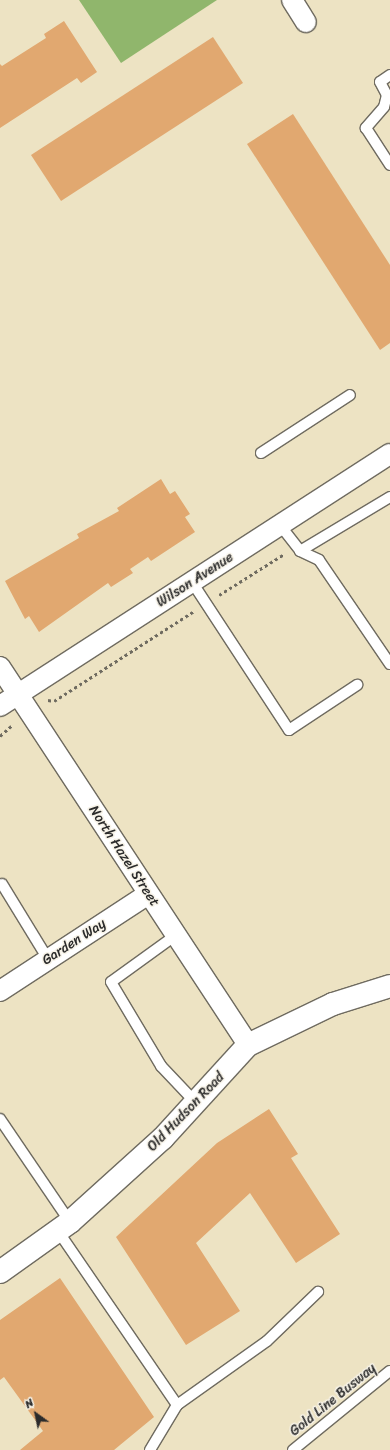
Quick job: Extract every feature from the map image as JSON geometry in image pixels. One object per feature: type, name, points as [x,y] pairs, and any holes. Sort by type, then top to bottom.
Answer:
[{"type":"street","points":[[292,0],[306,22]]},
{"type":"street","name":"Wilson Avenue","points":[[0,706],[390,454]]},
{"type":"street","name":"North Hazel Street","points":[[0,667],[248,1045]]},
{"type":"street","name":"Garden Way","points":[[0,991],[148,894]]},
{"type":"street","name":"Old Hudson Road","points":[[3,1265],[64,1226],[197,1104],[248,1045],[333,1004],[390,986]]},
{"type":"lane","points":[[390,75],[380,82],[387,95],[384,107],[366,128],[390,165]]},
{"type":"lane","points":[[261,452],[350,395]]},
{"type":"lane","points":[[300,551],[390,497]]},
{"type":"lane","points":[[280,525],[300,551],[319,560],[390,664]]},
{"type":"lane","points":[[192,582],[289,730],[357,685]]},
{"type":"lane","points":[[2,884],[48,959]]},
{"type":"lane","points":[[176,935],[111,982],[161,1066],[197,1104]]},
{"type":"lane","points":[[0,1119],[64,1226],[177,1405]]},
{"type":"lane","points":[[150,1450],[177,1405],[267,1341],[318,1292]]},
{"type":"lane","name":"Gold Line Busway","points":[[293,1450],[390,1371]]},
{"type":"path","points":[[0,736],[11,726]]},
{"type":"green space","points":[[79,0],[217,0],[121,63]]},
{"type":"building","points":[[64,21],[97,72],[81,83],[77,78],[0,128],[0,64],[2,66],[46,38],[44,34]]},
{"type":"building","points":[[213,37],[243,83],[61,201],[31,155]]},
{"type":"building","points":[[293,114],[390,265],[390,343],[380,350],[247,144]]},
{"type":"building","points":[[161,479],[170,494],[175,491],[190,514],[185,517],[195,532],[151,561],[148,557],[130,569],[133,573],[111,587],[108,583],[39,632],[29,616],[25,619],[5,581],[79,538],[77,534],[119,511],[117,508]]},
{"type":"building","points":[[269,1109],[298,1154],[291,1158],[340,1234],[296,1263],[250,1193],[196,1243],[240,1311],[186,1345],[116,1237],[217,1143]]},
{"type":"building","points":[[60,1278],[154,1417],[114,1450],[20,1450],[43,1431],[4,1377],[0,1380],[0,1320]]}]
